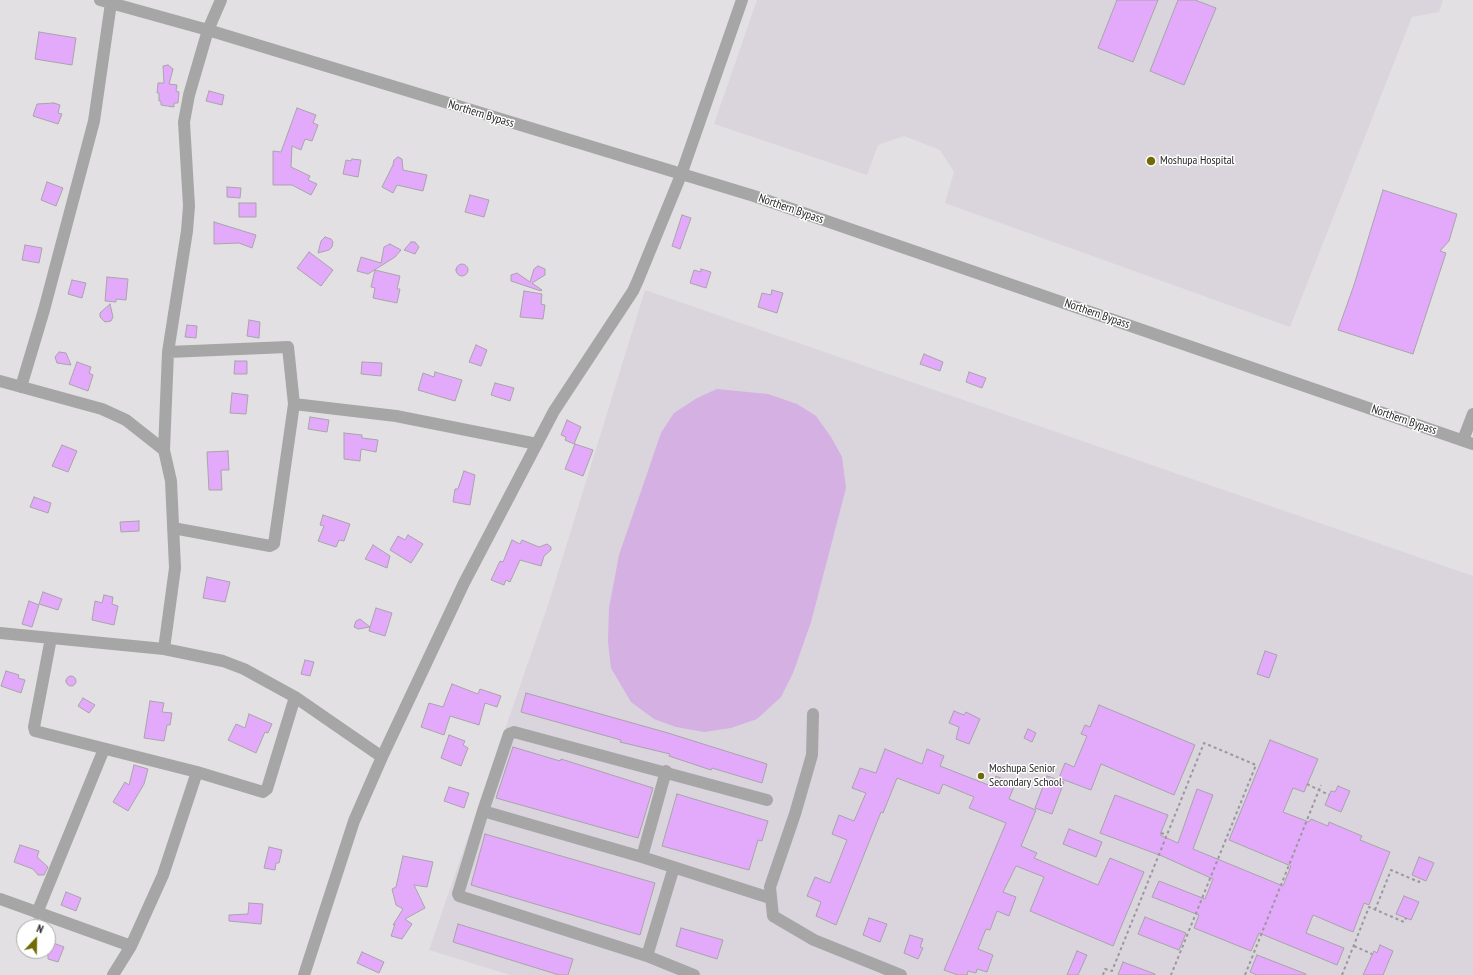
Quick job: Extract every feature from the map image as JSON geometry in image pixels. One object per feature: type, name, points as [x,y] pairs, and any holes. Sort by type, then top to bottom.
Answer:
[{"type":"street","points":[[164,649],[175,568],[171,481],[164,450],[168,352],[189,212],[184,122],[189,95],[208,30],[221,0]]},
{"type":"street","points":[[304,975],[349,834],[382,757],[464,583],[537,444],[573,381],[633,291],[681,175],[742,0]]},
{"type":"street","points":[[21,387],[44,310],[94,121],[106,2]]},
{"type":"street","name":"Northern Bypass","points":[[106,2],[208,30],[777,204],[1468,442]]},
{"type":"street","points":[[168,352],[288,347],[294,404],[274,544],[270,546],[173,528]]},
{"type":"street","points":[[0,381],[102,409],[126,420],[164,450]]},
{"type":"street","points":[[294,404],[396,416],[537,444]]},
{"type":"street","points":[[1468,442],[1473,414]]},
{"type":"street","points":[[0,633],[164,649],[223,661],[244,669],[295,697],[382,757]]},
{"type":"street","points":[[51,638],[34,727],[35,731],[197,772],[263,792],[267,789],[295,697]]},
{"type":"street","points":[[813,714],[812,755],[795,814],[770,887],[773,916],[814,940],[902,975]]},
{"type":"street","points":[[694,975],[647,956],[459,896],[458,894],[483,811],[509,734],[514,732],[666,771],[768,800]]},
{"type":"street","points":[[37,913],[104,749]]},
{"type":"street","points":[[642,857],[666,771]]},
{"type":"street","points":[[113,975],[131,946],[163,875],[197,772]]},
{"type":"street","points":[[483,811],[642,857],[770,898]]},
{"type":"street","points":[[647,956],[674,867]]},
{"type":"street","points":[[0,899],[131,946]]},
{"type":"path","points":[[1102,975],[1105,969],[1112,971],[1204,742],[1256,765],[1171,975]]},
{"type":"path","points":[[1308,784],[1329,795]]},
{"type":"path","points":[[1245,975],[1321,785]]},
{"type":"path","points":[[1161,833],[1167,835]]},
{"type":"path","points":[[1375,910],[1391,870],[1419,882],[1420,878]]},
{"type":"path","points":[[1342,975],[1369,907],[1404,922],[1406,918]]},
{"type":"path","points":[[1354,946],[1372,954]]},
{"type":"shaded area","name":"Moshupa Hospital","points":[[757,0],[1443,0],[1439,12],[1412,17],[1290,327],[945,203],[954,172],[940,150],[904,136],[878,145],[867,175],[714,124]]},
{"type":"shaded area","name":"Moshupa Senior Secondary School","points":[[645,290],[1473,576],[1473,975],[510,975],[429,950],[549,602]]},
{"type":"shaded area","points":[[717,389],[768,394],[797,404],[816,416],[831,437],[842,457],[846,488],[811,622],[793,673],[781,697],[757,719],[731,728],[704,732],[676,727],[654,719],[631,702],[611,668],[608,642],[609,608],[619,555],[661,433],[674,413],[697,398]]},
{"type":"building","points":[[1117,0],[1158,0],[1133,62],[1098,48]]},
{"type":"building","points":[[1178,0],[1195,0],[1216,8],[1184,85],[1150,71]]},
{"type":"building","points":[[39,32],[76,38],[72,65],[35,59]]},
{"type":"building","points":[[168,65],[173,69],[169,84],[177,85],[176,91],[179,92],[178,103],[174,103],[174,107],[161,105],[161,101],[159,101],[159,93],[157,93],[158,83],[164,83],[163,66]]},
{"type":"building","points":[[209,91],[224,95],[222,105],[206,101]]},
{"type":"building","points":[[54,103],[60,105],[58,113],[62,114],[58,124],[33,116],[37,104]]},
{"type":"building","points":[[297,108],[316,115],[313,123],[318,125],[312,141],[305,139],[301,150],[292,146],[291,167],[310,176],[308,180],[317,184],[311,195],[292,185],[273,185],[273,151],[281,152]]},
{"type":"building","points":[[398,157],[402,159],[403,170],[427,175],[423,191],[397,185],[393,193],[382,187],[394,160]]},
{"type":"building","points":[[352,159],[361,160],[358,177],[343,174],[346,160],[351,161]]},
{"type":"building","points":[[47,182],[63,188],[56,206],[41,200]]},
{"type":"building","points":[[227,187],[241,188],[240,198],[227,197]]},
{"type":"building","points":[[1383,190],[1457,214],[1449,241],[1440,251],[1446,253],[1413,354],[1338,330],[1354,285]]},
{"type":"building","points":[[470,195],[489,200],[484,217],[465,212]]},
{"type":"building","points":[[239,203],[256,203],[256,217],[239,217]]},
{"type":"building","points":[[682,215],[691,218],[680,249],[672,246]]},
{"type":"building","points":[[214,222],[256,235],[252,248],[239,243],[214,244]]},
{"type":"building","points":[[325,237],[331,239],[333,242],[332,247],[329,250],[318,253],[321,241]]},
{"type":"building","points":[[411,242],[415,242],[419,247],[415,254],[404,250]]},
{"type":"building","points":[[390,244],[401,250],[395,257],[368,274],[357,271],[361,257],[381,263],[384,247]]},
{"type":"building","points":[[25,245],[42,248],[39,263],[22,260]]},
{"type":"building","points":[[309,252],[333,270],[321,286],[297,268]]},
{"type":"building","points":[[460,264],[464,264],[468,270],[464,276],[460,276],[456,272],[456,268]]},
{"type":"building","points":[[538,266],[545,269],[545,275],[532,283],[542,290],[541,291],[511,281],[511,275],[517,273],[530,282],[534,269]]},
{"type":"building","points":[[701,269],[711,272],[706,288],[690,283],[694,270],[701,272]]},
{"type":"building","points":[[375,270],[400,276],[397,289],[400,289],[397,303],[373,298],[375,288],[371,287]]},
{"type":"building","points":[[107,277],[128,279],[126,300],[116,299],[116,302],[105,301]]},
{"type":"building","points":[[72,280],[86,283],[82,298],[68,294]]},
{"type":"building","points":[[772,290],[783,293],[777,313],[758,307],[762,293],[771,295]]},
{"type":"building","points":[[524,291],[542,294],[541,304],[545,305],[543,319],[520,317]]},
{"type":"building","points":[[110,304],[113,317],[111,321],[105,322],[100,317],[100,313]]},
{"type":"building","points":[[249,320],[260,322],[259,338],[247,336]]},
{"type":"building","points":[[187,325],[197,326],[196,338],[185,337]]},
{"type":"building","points":[[476,345],[487,350],[481,366],[469,362]]},
{"type":"building","points":[[59,352],[66,353],[71,365],[57,363],[55,357]]},
{"type":"building","points":[[924,354],[943,362],[940,371],[920,364]]},
{"type":"building","points":[[235,361],[247,361],[247,374],[234,374]]},
{"type":"building","points":[[77,362],[91,367],[89,373],[93,375],[88,391],[69,384]]},
{"type":"building","points":[[362,362],[382,363],[381,376],[361,374]]},
{"type":"building","points":[[435,372],[462,380],[455,401],[418,390],[423,373],[434,377]]},
{"type":"building","points":[[969,372],[986,378],[982,388],[966,382]]},
{"type":"building","points":[[495,383],[514,388],[510,401],[491,395]]},
{"type":"building","points":[[232,393],[248,395],[246,414],[230,413]]},
{"type":"building","points":[[310,417],[329,420],[327,432],[308,429]]},
{"type":"building","points":[[567,420],[581,427],[574,444],[565,440],[566,437],[561,435]]},
{"type":"building","points":[[344,433],[362,435],[362,438],[378,440],[376,452],[361,449],[360,461],[344,459]]},
{"type":"building","points":[[575,444],[593,450],[583,476],[565,469]]},
{"type":"building","points":[[62,445],[77,451],[68,472],[52,466]]},
{"type":"building","points":[[228,451],[229,470],[221,470],[222,490],[209,490],[207,452]]},
{"type":"building","points":[[464,471],[475,475],[470,505],[453,502],[455,489],[458,489]]},
{"type":"building","points":[[34,497],[51,503],[48,513],[30,507]]},
{"type":"building","points":[[323,515],[350,524],[344,541],[339,540],[336,547],[318,541],[324,526],[320,525]]},
{"type":"building","points":[[139,521],[139,531],[121,532],[120,522]]},
{"type":"building","points":[[408,535],[423,544],[411,563],[390,550],[398,536],[405,540]]},
{"type":"building","points":[[512,540],[520,544],[522,540],[539,547],[547,544],[551,547],[551,550],[544,556],[541,566],[520,560],[510,582],[506,580],[504,585],[491,580],[500,561],[503,562]]},
{"type":"building","points":[[373,545],[390,556],[387,568],[365,559]]},
{"type":"building","points":[[207,577],[230,582],[225,602],[203,598]]},
{"type":"building","points":[[43,592],[62,599],[58,610],[39,604]]},
{"type":"building","points":[[104,595],[113,597],[112,604],[118,606],[114,625],[92,620],[95,601],[102,603]]},
{"type":"building","points":[[29,601],[39,605],[32,627],[22,624]]},
{"type":"building","points":[[376,608],[392,613],[385,636],[369,631]]},
{"type":"building","points":[[360,619],[370,627],[358,629],[354,627],[356,621]]},
{"type":"building","points":[[1265,651],[1277,655],[1269,678],[1257,674]]},
{"type":"building","points":[[305,660],[314,662],[310,676],[301,674]]},
{"type":"building","points":[[6,671],[19,675],[18,678],[25,680],[21,693],[1,686]]},
{"type":"building","points":[[69,676],[73,676],[75,677],[75,685],[69,686],[66,683],[66,679]]},
{"type":"building","points":[[452,684],[478,694],[480,689],[501,696],[497,707],[485,703],[479,725],[450,716],[444,735],[421,727],[429,703],[443,707]]},
{"type":"building","points":[[526,693],[668,733],[767,764],[762,783],[712,768],[711,770],[669,756],[670,754],[620,742],[621,740],[521,712]]},
{"type":"building","points":[[83,698],[95,705],[89,713],[78,706]]},
{"type":"building","points":[[150,701],[164,703],[162,712],[172,713],[170,725],[167,725],[164,741],[144,738]]},
{"type":"building","points":[[1099,705],[1195,745],[1174,795],[1101,764],[1091,790],[1059,778],[1065,763],[1074,767],[1087,736],[1081,734],[1085,725],[1090,727]]},
{"type":"building","points":[[954,711],[964,715],[966,712],[980,719],[969,744],[956,739],[959,727],[949,723]]},
{"type":"building","points":[[249,714],[272,724],[268,733],[265,732],[256,753],[228,740],[236,724],[245,728]]},
{"type":"building","points":[[1028,729],[1036,733],[1032,742],[1024,738]]},
{"type":"building","points":[[449,735],[465,741],[463,745],[468,748],[461,766],[441,758]]},
{"type":"building","points":[[1270,740],[1318,759],[1304,792],[1293,788],[1283,812],[1309,822],[1311,819],[1328,826],[1329,822],[1362,836],[1360,840],[1390,852],[1369,905],[1364,903],[1353,932],[1313,915],[1306,933],[1344,948],[1337,965],[1259,933],[1251,951],[1194,928],[1199,915],[1152,897],[1159,881],[1205,899],[1213,879],[1162,856],[1100,833],[1115,795],[1168,815],[1160,835],[1178,843],[1197,789],[1213,795],[1193,849],[1283,886],[1291,866],[1229,840]]},
{"type":"building","points":[[513,747],[560,761],[561,759],[653,788],[638,838],[496,798]]},
{"type":"building","points":[[885,749],[922,764],[927,749],[944,756],[940,766],[991,786],[996,776],[1015,784],[1009,799],[1036,810],[1021,846],[1037,853],[1034,858],[1098,885],[1110,858],[1144,872],[1113,946],[1030,911],[1044,877],[1016,866],[1003,892],[1016,897],[1009,916],[997,911],[990,930],[986,929],[978,949],[993,955],[987,972],[977,969],[976,973],[968,971],[967,975],[958,975],[944,970],[1006,823],[969,808],[974,797],[943,784],[939,794],[897,778],[883,813],[881,812],[836,925],[816,916],[821,902],[807,896],[815,877],[830,883],[847,840],[832,834],[839,815],[854,821],[866,793],[852,788],[860,768],[876,773]]},
{"type":"building","points":[[134,765],[148,769],[144,784],[128,811],[113,802],[125,782],[129,785]]},
{"type":"building","points":[[1047,776],[1064,782],[1052,814],[1035,808]]},
{"type":"building","points":[[1338,786],[1350,791],[1341,812],[1325,805],[1331,791],[1335,792]]},
{"type":"building","points":[[449,787],[469,793],[464,808],[444,801]]},
{"type":"building","points":[[677,794],[768,821],[762,841],[758,840],[749,870],[662,846]]},
{"type":"building","points":[[1069,829],[1102,842],[1096,857],[1063,844]]},
{"type":"building","points":[[485,834],[655,883],[640,935],[471,885]]},
{"type":"building","points":[[20,845],[39,851],[37,857],[48,867],[44,875],[38,875],[33,869],[14,862]]},
{"type":"building","points":[[269,847],[282,850],[279,863],[276,863],[275,870],[264,868]]},
{"type":"building","points":[[403,856],[433,862],[427,887],[414,885],[425,908],[405,919],[412,924],[402,939],[391,936],[395,924],[393,925],[403,909],[396,905],[392,889],[396,887]]},
{"type":"building","points":[[1419,857],[1434,863],[1426,881],[1412,875]]},
{"type":"building","points":[[66,892],[81,898],[76,911],[61,905]]},
{"type":"building","points":[[1404,896],[1419,902],[1411,920],[1396,914]]},
{"type":"building","points":[[249,903],[263,904],[261,924],[229,921],[229,915],[248,914]]},
{"type":"building","points":[[1145,917],[1186,933],[1179,950],[1138,934]]},
{"type":"building","points":[[869,918],[887,924],[880,942],[863,935]]},
{"type":"building","points":[[458,924],[573,959],[568,975],[559,975],[453,942]]},
{"type":"building","points":[[681,928],[723,940],[717,959],[676,946]]},
{"type":"building","points":[[910,935],[923,939],[920,947],[923,948],[918,959],[904,953]]},
{"type":"building","points":[[56,944],[64,947],[58,962],[48,959],[56,959]]},
{"type":"building","points":[[1380,945],[1393,951],[1383,975],[1363,975],[1374,951],[1377,953]]},
{"type":"building","points":[[1077,951],[1087,955],[1078,975],[1067,975]]},
{"type":"building","points":[[362,952],[384,962],[379,973],[357,963]]},
{"type":"building","points":[[1257,955],[1306,975],[1257,975],[1250,972]]},
{"type":"building","points":[[1123,962],[1155,974],[1155,975],[1118,975]]},
{"type":"place","name":"Moshupa Hospital","points":[[1151,161]]},
{"type":"place","name":"Moshupa Senior Secondary School","points":[[981,776]]}]
